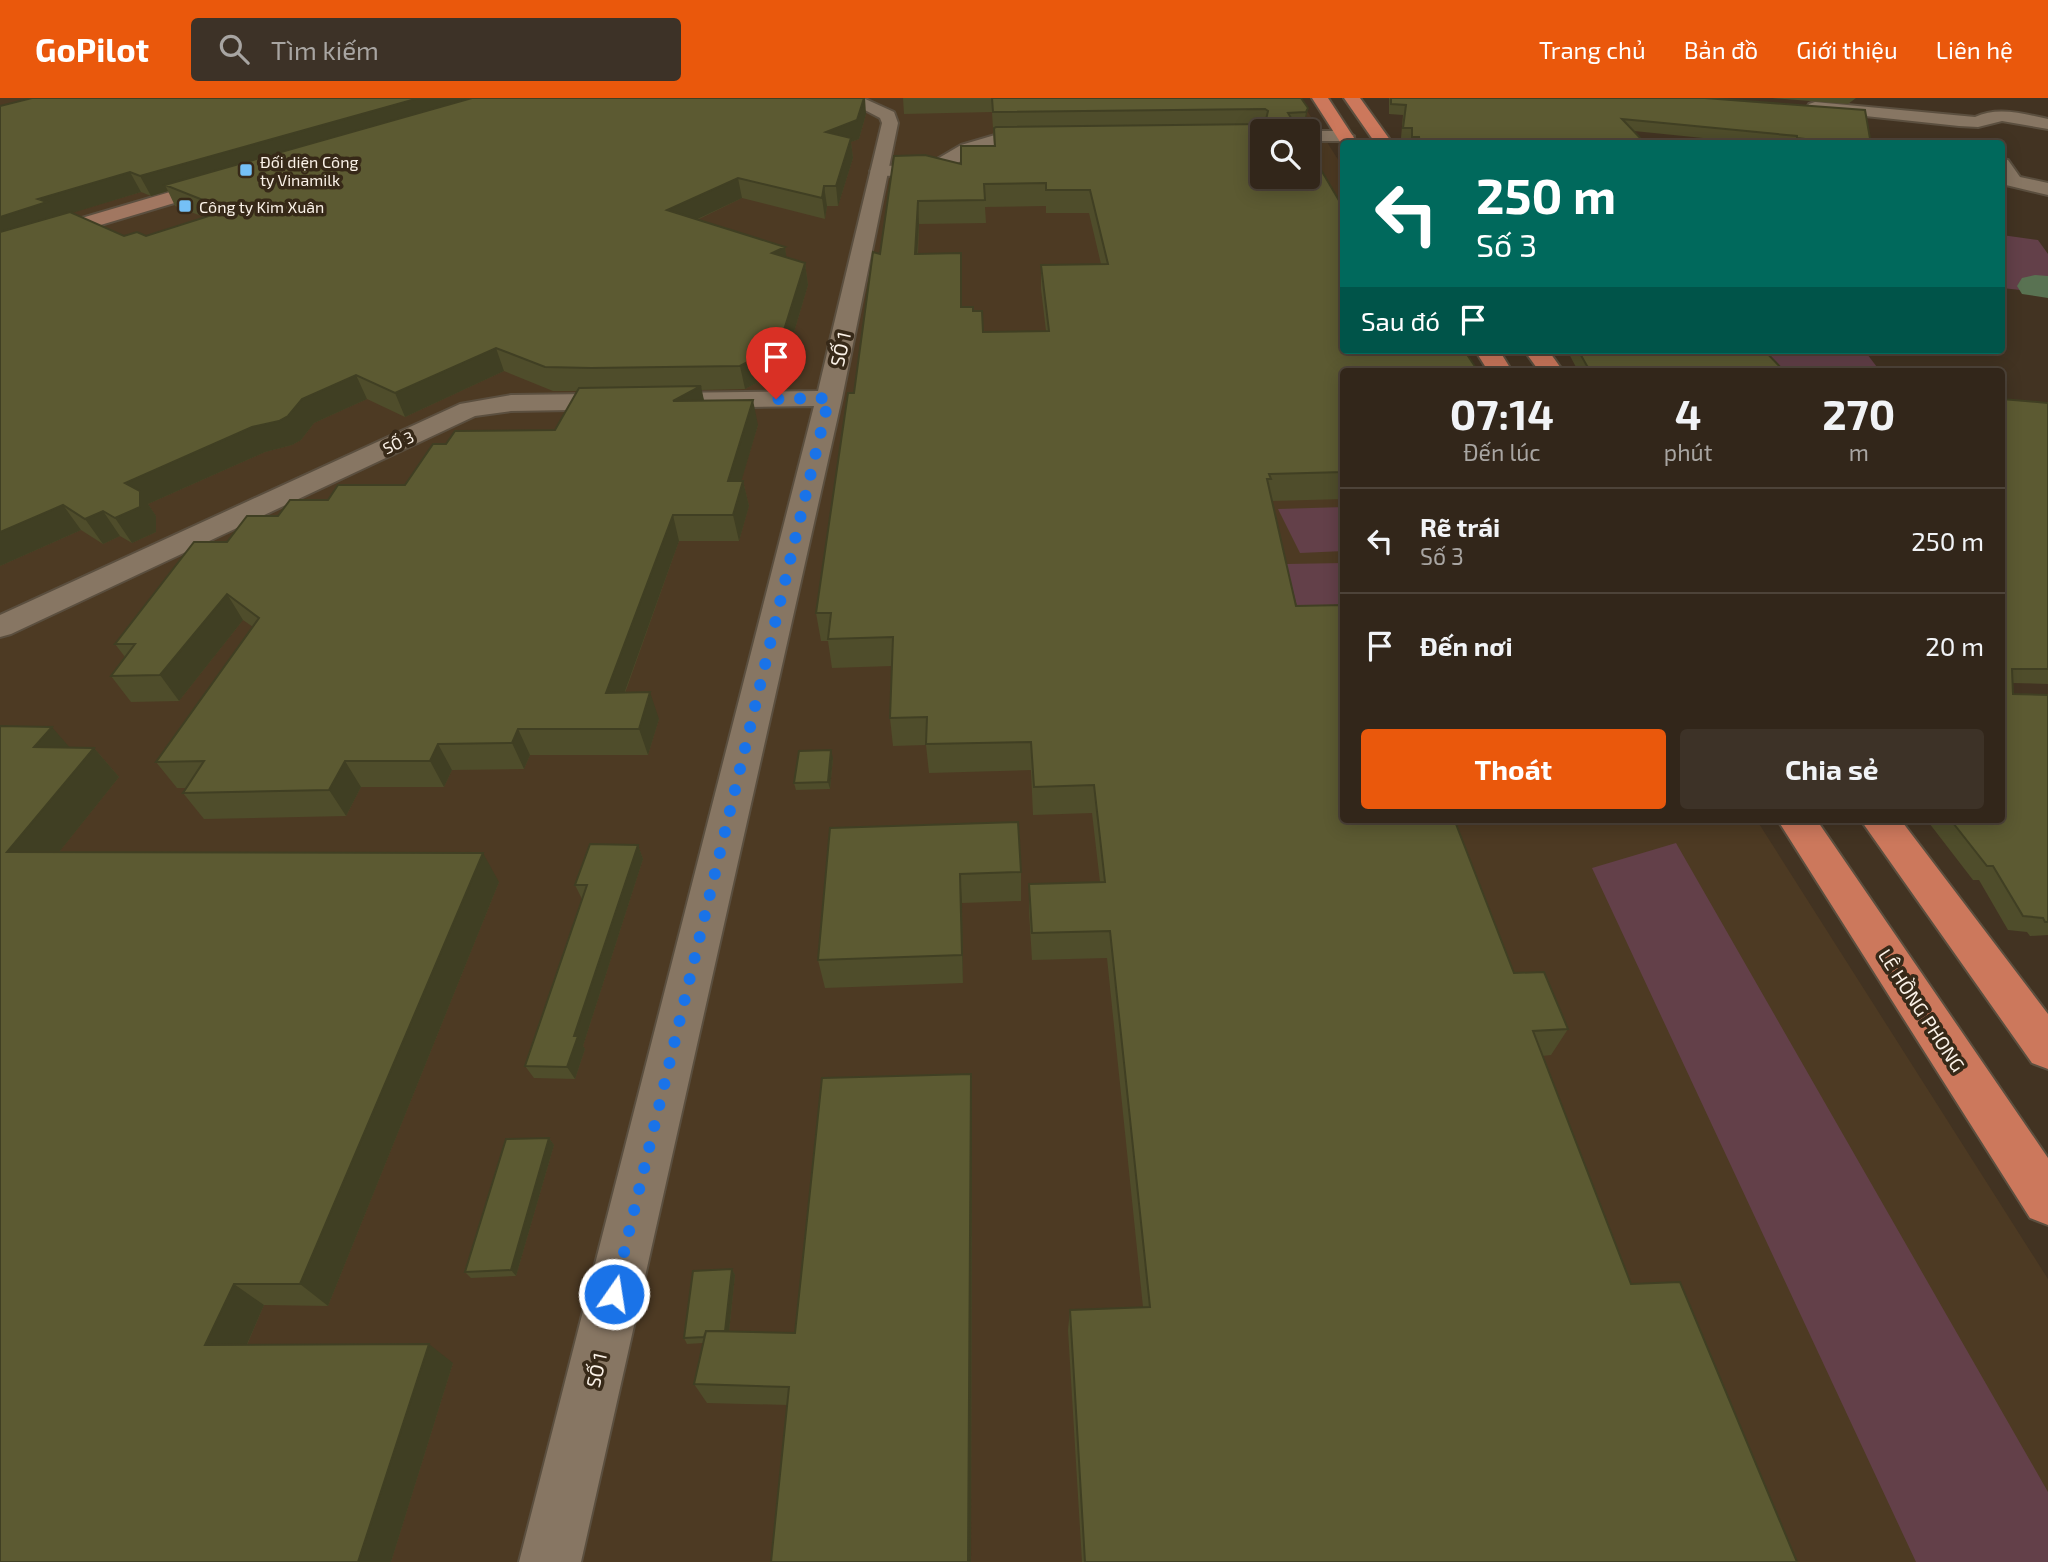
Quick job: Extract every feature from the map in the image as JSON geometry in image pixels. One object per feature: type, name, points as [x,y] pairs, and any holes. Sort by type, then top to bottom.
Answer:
[{"type":"highway","points":[[1320,98],[1347,139]]},
{"type":"highway","points":[[1352,98],[1382,140]]},
{"type":"highway","name":"LÊ HỒNG PHONG","points":[[1799,823],[2048,1201]]},
{"type":"highway","points":[[1883,823],[2048,1049]]},
{"type":"main road","points":[[0,249],[244,177]]},
{"type":"street","name":"SỐ 1","points":[[550,1562],[829,398],[890,123],[888,115],[850,98]]},
{"type":"street","points":[[1797,106],[1948,120],[1981,127],[1983,117],[2045,120]]},
{"type":"street","points":[[1320,137],[1347,139]]},
{"type":"street","points":[[879,171],[928,170],[941,166],[967,149],[995,140],[1062,139]]},
{"type":"street","points":[[2005,169],[2013,181],[2048,189]]},
{"type":"street","name":"SỐ 3","points":[[0,627],[469,410],[511,403],[829,398]]},
{"type":"shaded area","points":[[0,98],[1299,98],[1312,119],[1250,119],[1250,189],[1320,189],[1320,131],[1340,163],[1340,354],[1344,354],[1344,368],[1340,368],[1340,823],[1759,823],[2048,1279],[2048,1562],[0,1562]]},
{"type":"shaded area","points":[[2005,235],[2038,240],[2048,254],[2048,293],[2005,288]]},
{"type":"shaded area","points":[[1759,354],[1867,354],[1878,368],[1775,368]]},
{"type":"shaded area","points":[[1340,507],[1340,551],[1300,553],[1278,509]]},
{"type":"shaded area","points":[[1340,563],[1340,622],[1297,606],[1286,564]]},
{"type":"shaded area","points":[[1676,843],[2048,1492],[2048,1562],[1916,1562],[1592,868]]},
{"type":"building","points":[[32,98],[419,98],[140,176],[130,172],[38,199],[47,202],[0,217],[0,106]]},
{"type":"building","points":[[472,98],[864,98],[857,120],[826,132],[851,138],[836,186],[824,186],[822,198],[738,178],[667,210],[785,247],[772,253],[805,263],[779,346],[740,366],[591,368],[545,367],[496,348],[395,393],[356,375],[302,399],[288,416],[279,421],[252,427],[125,483],[140,491],[140,507],[115,518],[103,511],[85,519],[63,505],[0,532],[0,232],[70,212],[124,236],[137,232],[146,236],[228,210],[165,185]]},
{"type":"building","points":[[992,98],[1301,98],[1308,108],[1306,112],[1288,113],[1292,119],[1266,119],[1268,111],[993,112]]},
{"type":"building","points":[[1391,98],[1705,98],[1865,110],[1870,140],[1813,140],[1797,136],[1622,119],[1642,140],[1419,140],[1419,137],[1412,137],[1412,128],[1403,128],[1406,105],[1391,104]]},
{"type":"building","points":[[1250,124],[1250,189],[1320,189],[1320,168],[1340,202],[1340,354],[1467,354],[1476,368],[1340,368],[1340,472],[1269,474],[1271,479],[1267,479],[1296,606],[1340,605],[1340,823],[1456,823],[1514,973],[1544,972],[1568,1029],[1533,1031],[1631,1284],[1680,1282],[1797,1562],[1085,1562],[1070,1310],[1150,1307],[1110,931],[1032,933],[1029,884],[1105,882],[1094,785],[1034,787],[1031,742],[926,744],[927,717],[890,718],[893,637],[828,639],[831,613],[816,613],[848,393],[854,393],[873,252],[880,254],[894,156],[925,155],[961,164],[961,146],[995,146],[996,127]],"holes":[[[1046,183],[1046,190],[1090,190],[1108,264],[1041,265],[1049,331],[983,332],[982,311],[973,311],[973,307],[961,307],[961,253],[915,254],[918,201],[985,200],[984,184]]]},
{"type":"building","points":[[1580,354],[1768,354],[1781,368],[1589,368]]},
{"type":"building","points":[[701,386],[673,401],[753,400],[728,481],[743,481],[733,515],[673,515],[606,693],[650,692],[639,729],[518,729],[512,743],[438,744],[430,761],[345,761],[329,790],[183,793],[204,761],[156,762],[259,618],[227,594],[160,675],[111,676],[135,644],[115,644],[194,542],[227,542],[247,516],[278,516],[290,500],[328,500],[338,485],[405,485],[433,444],[446,444],[455,431],[555,430],[579,388]]},
{"type":"building","points":[[2005,399],[2048,403],[2048,669],[2012,669],[2013,694],[2048,695],[2048,922],[2043,918],[2023,916],[1993,866],[1987,866],[1953,823],[2005,823]]},
{"type":"building","points":[[0,726],[52,727],[34,747],[94,748],[7,852],[483,853],[300,1284],[234,1284],[205,1345],[429,1344],[358,1562],[0,1562]]},
{"type":"building","points":[[831,750],[828,782],[794,783],[799,751]]},
{"type":"building","points":[[1018,822],[1021,872],[960,874],[962,955],[818,960],[830,828]]},
{"type":"building","points":[[590,844],[638,845],[574,1036],[578,1036],[567,1067],[525,1066],[587,885],[575,885]]},
{"type":"building","points":[[971,1074],[968,1562],[771,1562],[789,1387],[694,1384],[706,1331],[795,1333],[822,1078]]},
{"type":"building","points":[[549,1138],[511,1270],[465,1272],[506,1139]]},
{"type":"building","points":[[732,1269],[725,1331],[706,1331],[704,1337],[684,1338],[693,1271]]},
{"type":"waterway","points":[[2035,286],[2048,287]]},
{"type":"place","name":"Đối diện Công ty Vinamilk","points":[[246,170]]},
{"type":"place","name":"Công ty Kim Xuân","points":[[185,206]]},
{"type":"route","points":[[614,1294],[829,398],[776,399]]}]
